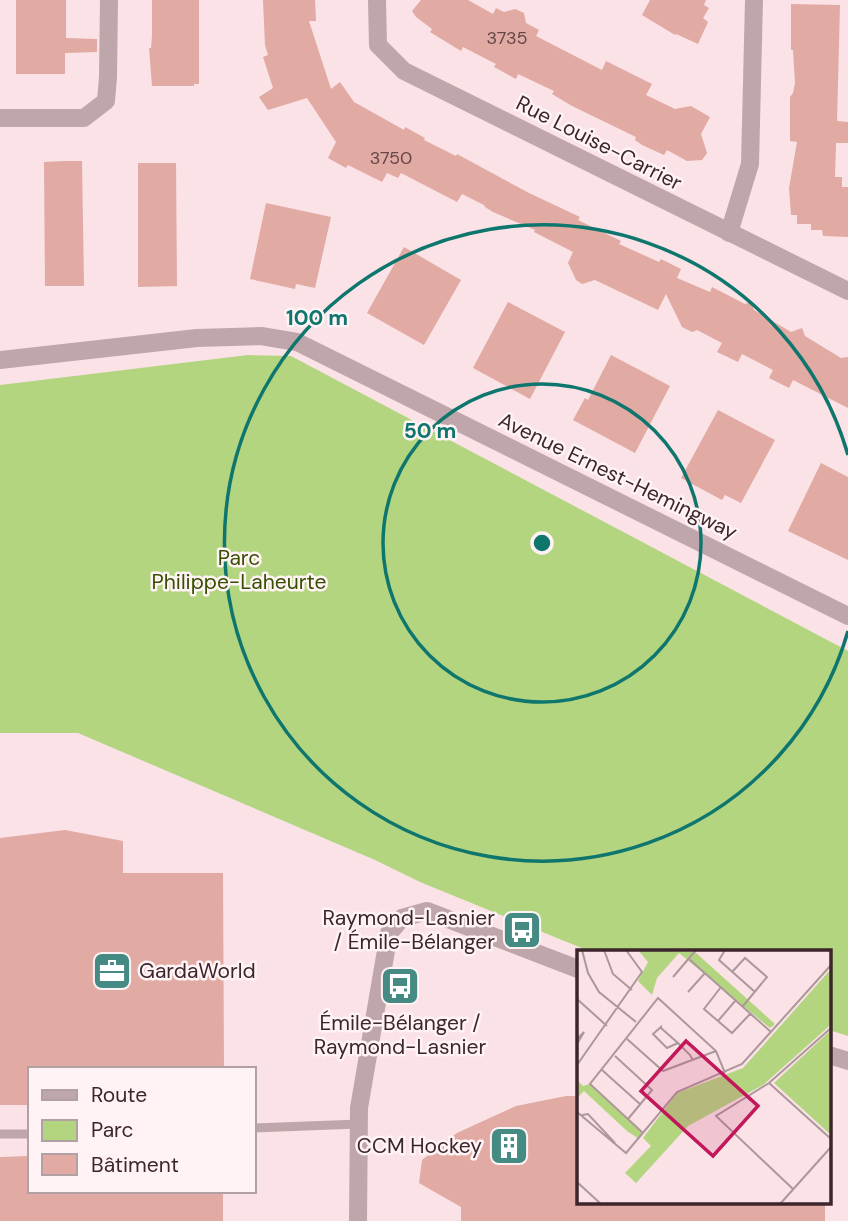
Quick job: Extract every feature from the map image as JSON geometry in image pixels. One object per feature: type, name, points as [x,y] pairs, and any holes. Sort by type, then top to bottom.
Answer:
[{"type":"street","points":[[0,118],[84,118],[106,101],[109,0]]},
{"type":"street","name":"Rue Louise-Carrier","points":[[377,0],[378,45],[404,71],[848,291]]},
{"type":"street","points":[[729,233],[750,164],[754,0]]},
{"type":"street","name":"Avenue Ernest-Hemingway","points":[[0,359],[197,338],[261,336],[297,342],[848,616]]},
{"type":"street","points":[[358,1221],[359,1108],[389,933],[402,918],[427,911],[577,968]]},
{"type":"street","points":[[830,1055],[848,1060]]},
{"type":"lane","points":[[256,1128],[359,1124]]},
{"type":"lane","points":[[0,1135],[28,1134]]},
{"type":"green space","name":"Parc Philippe-Laheurte","points":[[248,355],[291,356],[848,651],[848,1036],[830,1030],[830,950],[587,950],[420,882],[375,860],[78,733],[0,733],[0,385]]},
{"type":"building","points":[[16,0],[66,0],[66,38],[97,39],[97,52],[65,53],[65,74],[16,74]]},
{"type":"building","points":[[152,0],[199,0],[199,84],[152,86],[149,48],[152,36]]},
{"type":"building","points":[[263,0],[315,0],[316,21],[309,21],[331,89],[340,82],[354,102],[404,130],[405,127],[425,138],[424,140],[580,217],[578,220],[621,241],[619,244],[681,269],[677,278],[710,292],[712,287],[745,304],[751,302],[754,310],[791,332],[802,328],[805,336],[841,358],[848,357],[848,408],[793,380],[789,388],[769,378],[773,370],[742,354],[738,362],[717,352],[722,343],[697,330],[692,332],[682,327],[666,294],[658,310],[595,280],[582,284],[576,280],[568,263],[573,252],[462,194],[457,202],[401,173],[398,178],[387,173],[382,182],[328,158],[336,142],[307,98],[268,110],[259,97],[273,88],[263,57],[268,55]]},
{"type":"building","points":[[421,0],[468,0],[493,14],[496,8],[504,12],[515,9],[524,13],[526,23],[539,30],[536,36],[602,70],[606,61],[652,84],[646,95],[675,109],[691,106],[710,117],[701,134],[707,153],[702,160],[687,161],[667,150],[664,155],[642,145],[635,140],[636,137],[572,106],[552,94],[554,91],[518,74],[516,79],[494,67],[496,64],[463,47],[461,51],[430,32],[432,29],[416,17],[412,11]]},
{"type":"building","points":[[650,0],[706,0],[704,5],[709,8],[703,18],[708,22],[698,44],[675,35],[642,15]]},
{"type":"building","points":[[791,4],[840,5],[837,121],[848,122],[848,143],[836,143],[835,177],[842,177],[842,187],[848,187],[848,237],[823,236],[822,230],[811,230],[811,224],[797,224],[797,215],[791,215],[789,188],[797,142],[790,141],[790,97],[795,83],[791,50]]},
{"type":"building","points":[[82,161],[84,286],[45,286],[44,162]]},
{"type":"building","points":[[138,163],[176,163],[177,286],[138,287]]},
{"type":"building","points":[[266,203],[331,217],[315,288],[296,284],[295,289],[250,279]]},
{"type":"building","points":[[404,247],[461,280],[424,345],[367,313]]},
{"type":"building","points":[[508,302],[565,332],[530,399],[473,368]]},
{"type":"building","points":[[611,355],[670,386],[635,453],[573,420],[585,398],[588,400]]},
{"type":"building","points":[[718,410],[775,440],[741,503],[725,495],[722,500],[681,478]]},
{"type":"building","points":[[821,463],[848,477],[848,560],[788,531]]},
{"type":"building","name":"GardaWorld","points":[[65,830],[123,841],[123,873],[223,873],[224,1067],[28,1067],[28,1105],[0,1105],[0,838]]},
{"type":"building","name":"CCM Hockey","points":[[577,1096],[577,1204],[825,1204],[825,1221],[461,1221],[461,1207],[419,1183],[422,1160],[457,1133],[516,1106]]},
{"type":"building","points":[[28,1156],[28,1193],[223,1193],[223,1221],[0,1221],[0,1157]]},
{"type":"place","name":"Raymond-Lasnier / Émile-Bélanger","points":[[522,930]]},
{"type":"place","name":"GardaWorld","points":[[112,971]]},
{"type":"place","name":"Émile-Bélanger / Raymond-Lasnier","points":[[400,986]]},
{"type":"place","name":"CCM Hockey","points":[[509,1146]]}]
